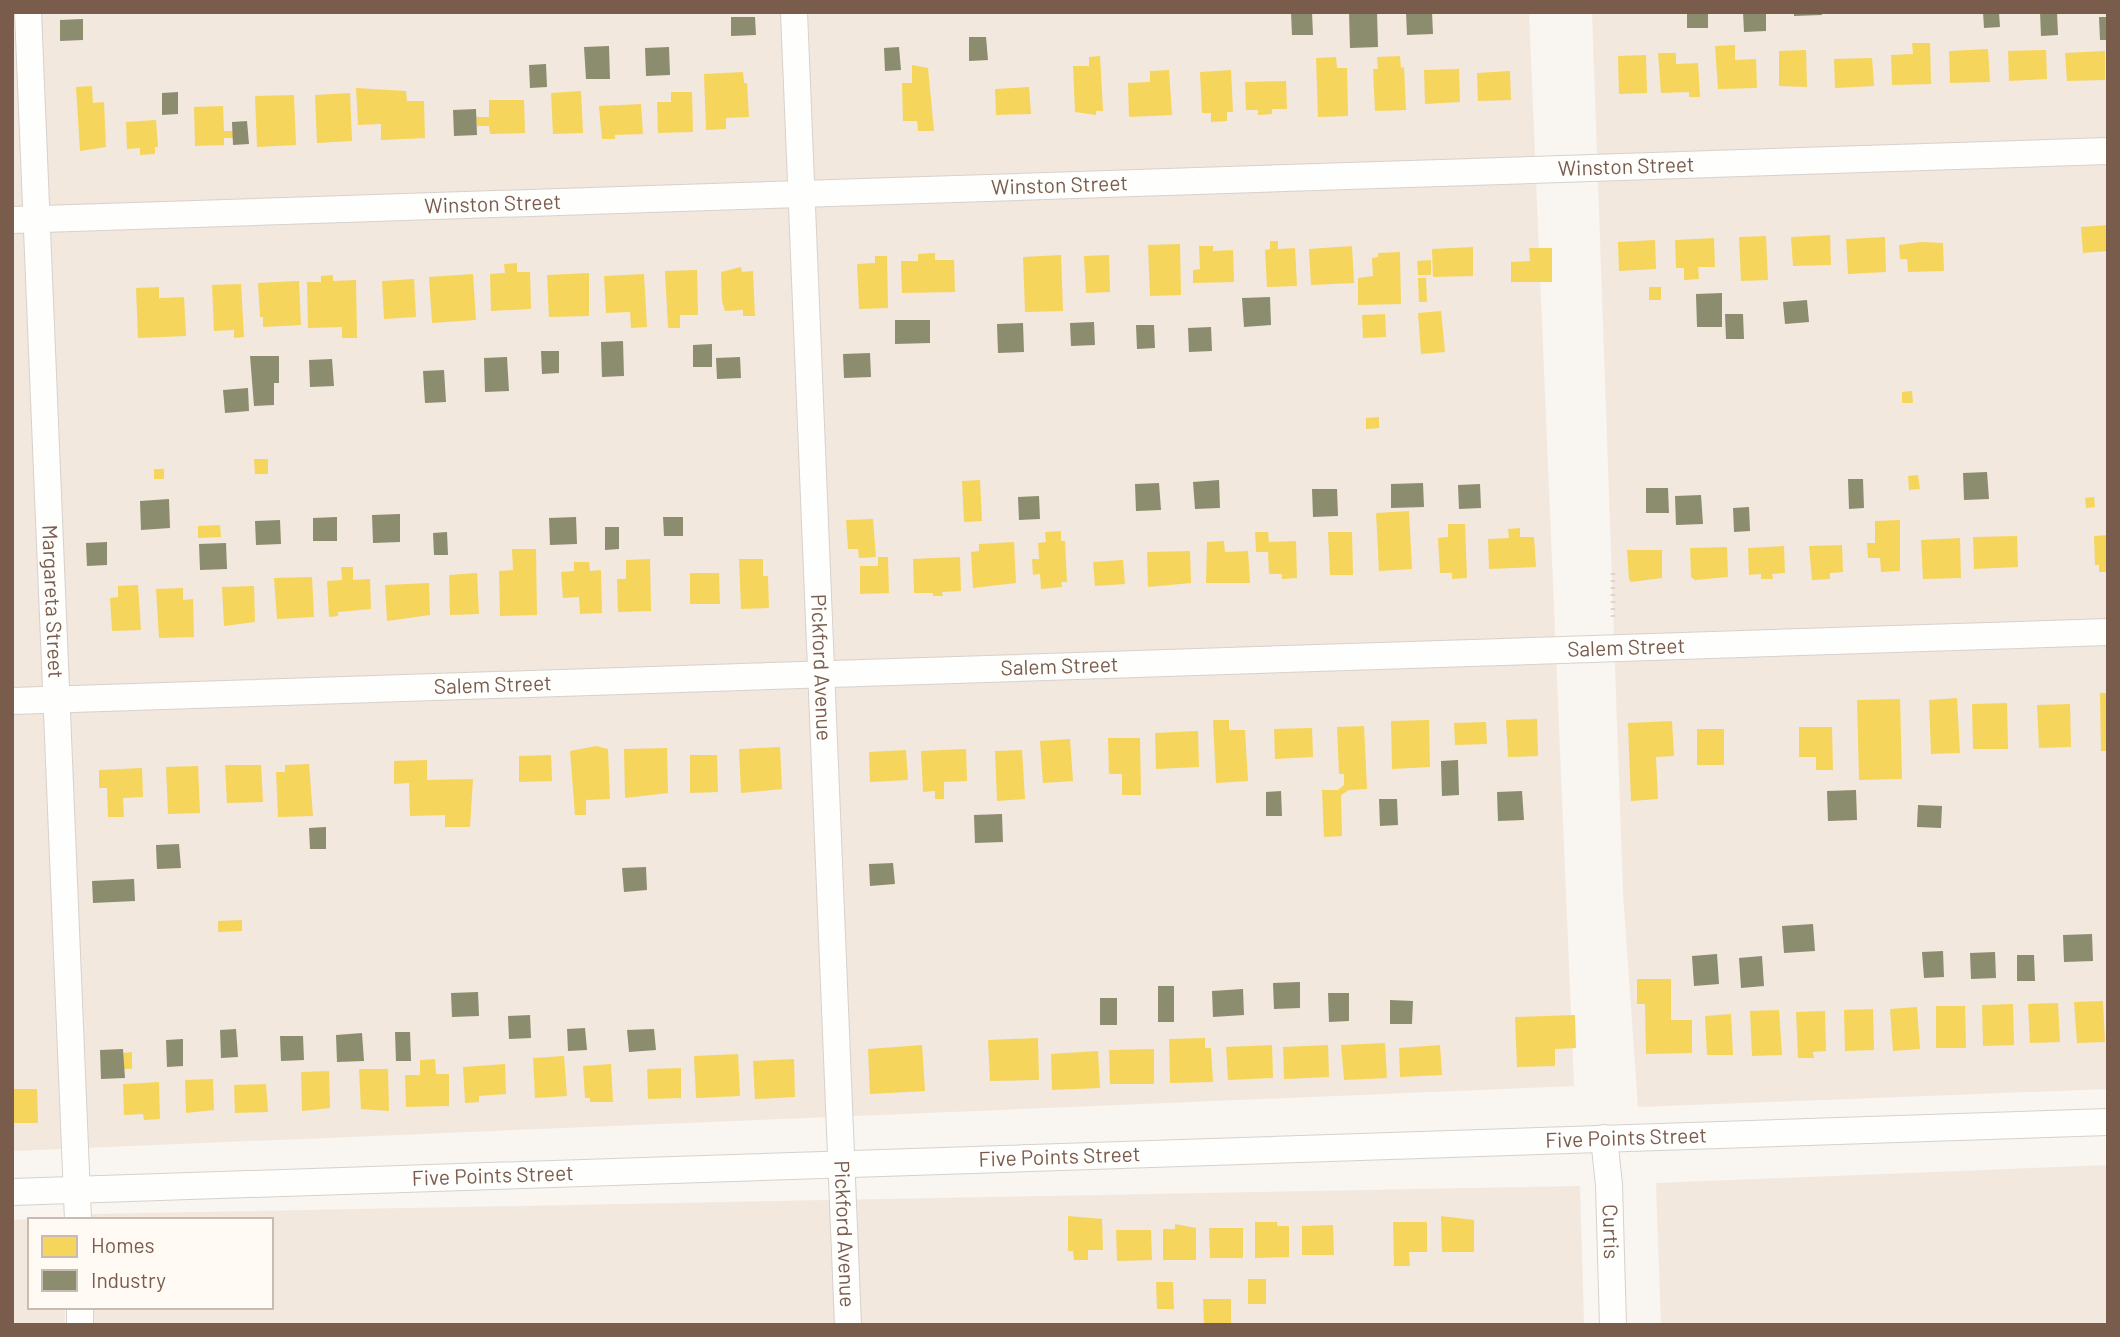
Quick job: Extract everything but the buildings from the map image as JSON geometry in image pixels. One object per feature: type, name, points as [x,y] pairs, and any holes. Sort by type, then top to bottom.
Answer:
[{"type":"street","name":"Margareta Street","points":[[28,12],[25,220],[57,699],[78,1218]]},
{"type":"street","name":"Pickford Avenue","points":[[794,12],[848,1325]]},
{"type":"street","name":"Winston Street","points":[[25,220],[802,192],[2108,151]]},
{"type":"street","name":"Salem Street","points":[[12,701],[2108,632]]},
{"type":"street","name":"Five Points Street","points":[[12,1192],[2108,1122]]},
{"type":"street","name":"Curtis","points":[[1604,1138],[1609,1185],[1613,1325]]},
{"type":"path","points":[[1613,573],[1613,617]]},
{"type":"shaded area","points":[[12,12],[1529,12],[1574,1086],[12,1151]]},
{"type":"shaded area","points":[[1592,12],[2108,12],[2108,1089],[1638,1107],[1623,893]]},
{"type":"shaded area","points":[[2108,1165],[2108,1325],[1661,1325],[1656,1183]]},
{"type":"shaded area","points":[[1580,1186],[1584,1325],[94,1325],[93,1309],[273,1309],[273,1218],[90,1218],[90,1214]]},
{"type":"shaded area","points":[[28,1219],[28,1309],[65,1309],[65,1325],[12,1325],[12,1220]]}]
